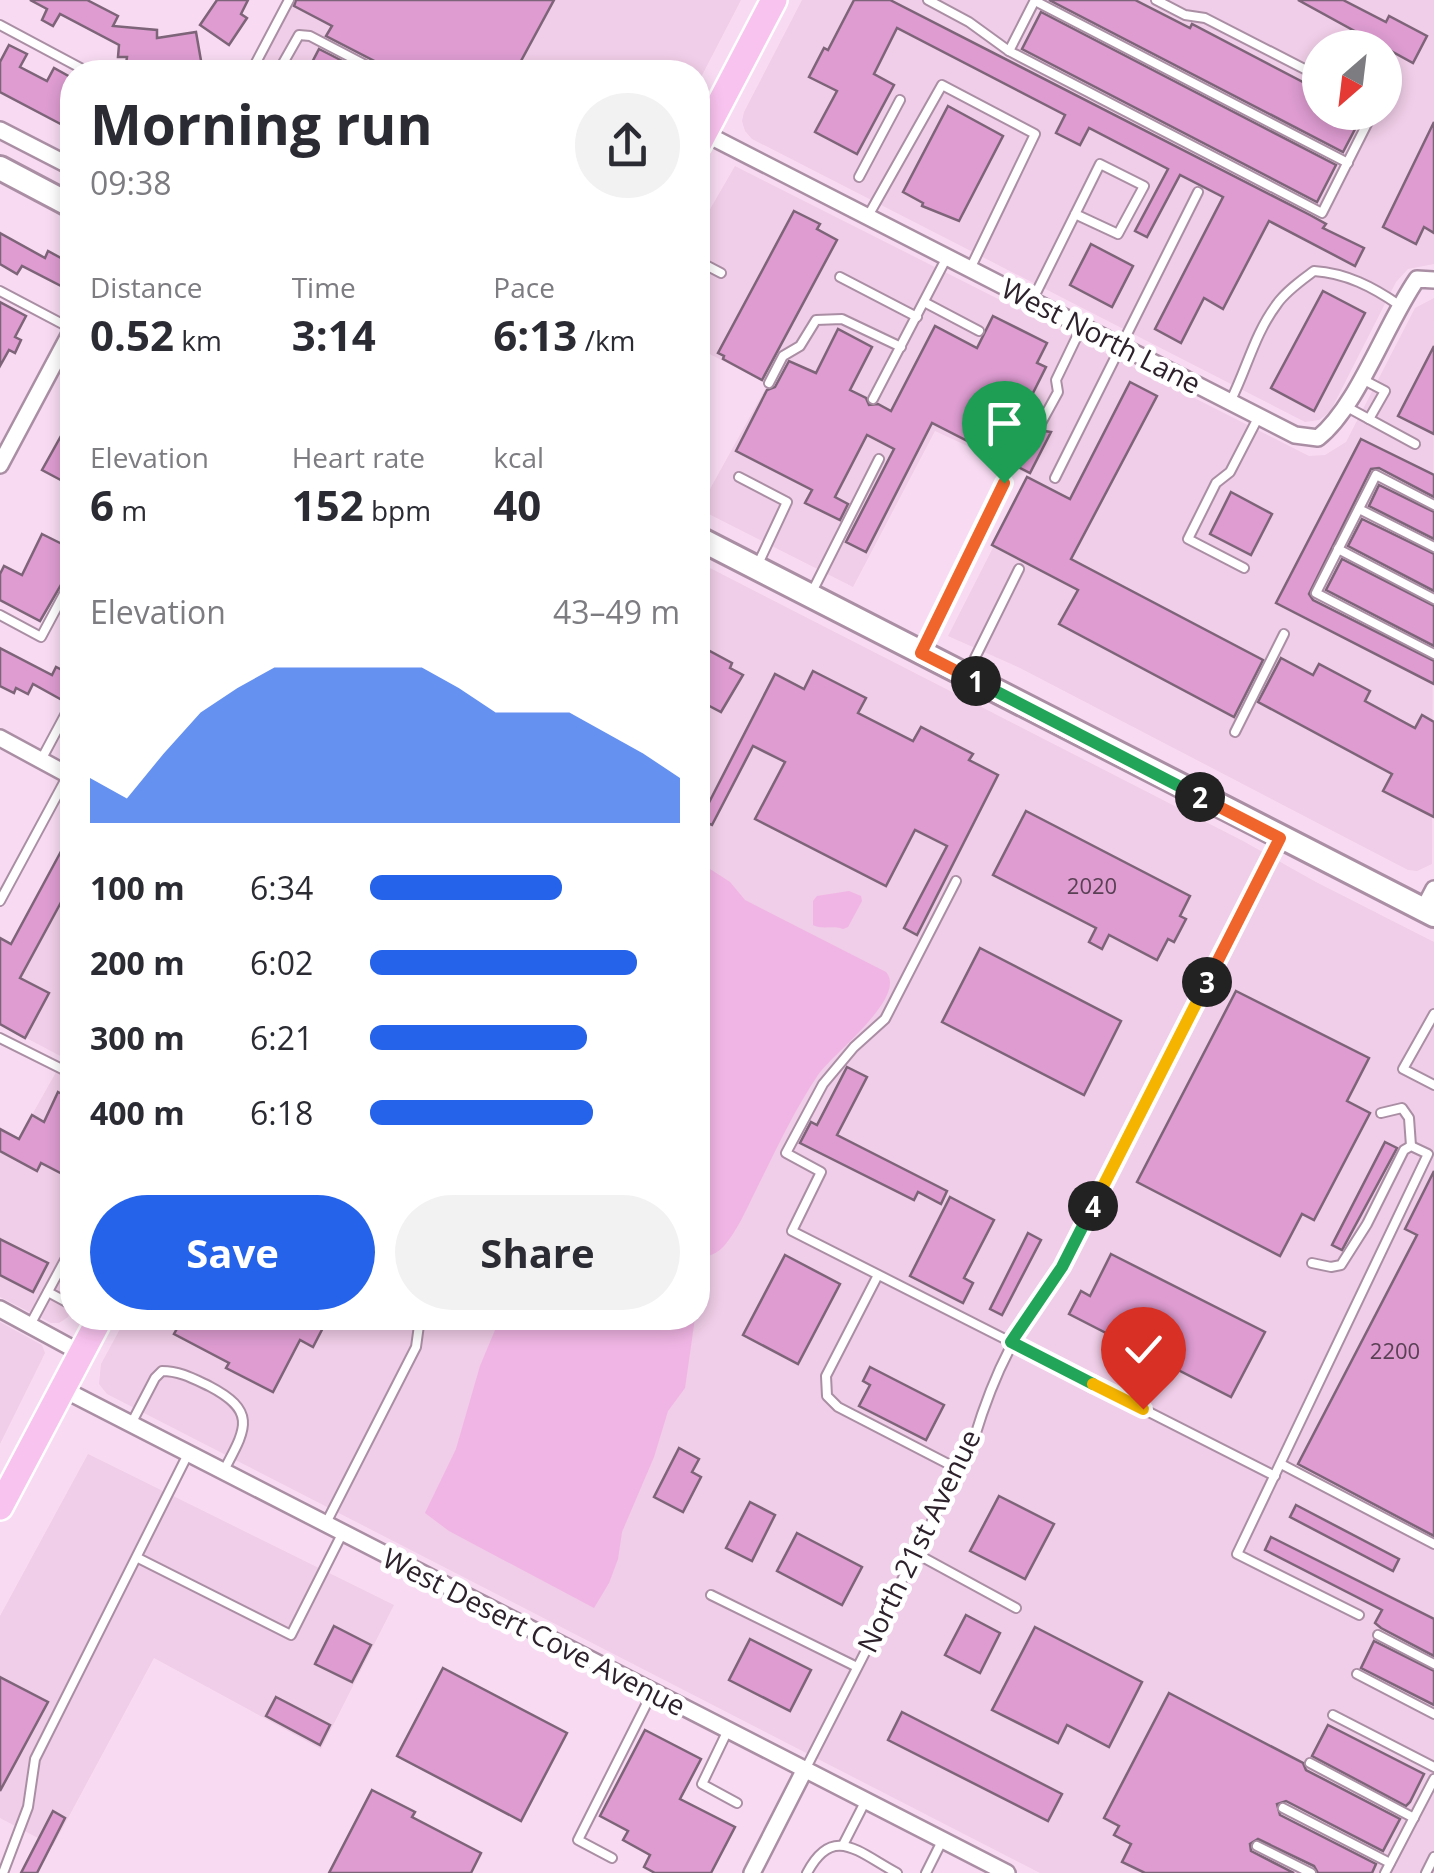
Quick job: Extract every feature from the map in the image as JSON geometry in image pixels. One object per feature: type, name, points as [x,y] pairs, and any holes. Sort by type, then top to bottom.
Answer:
[{"type":"main road","points":[[710,122],[774,0]]},
{"type":"main road","points":[[0,168],[60,200]]},
{"type":"main road","points":[[710,544],[1280,838],[1430,905]]},
{"type":"main road","points":[[0,1507],[93,1330]]},
{"type":"street","points":[[0,130],[60,161]]},
{"type":"street","name":"West North Lane","points":[[710,143],[868,217],[1295,434],[1318,438],[1336,423],[1399,304],[1417,280],[1434,280]]},
{"type":"street","points":[[0,465],[60,352]]},
{"type":"street","points":[[0,738],[60,770]]},
{"type":"street","points":[[0,1309],[82,1353]]},
{"type":"street","name":"West Desert Cove Avenue","points":[[62,1389],[1007,1873]]},
{"type":"street","name":"North 21st Avenue","points":[[752,1873],[804,1771]]},
{"type":"lane","points":[[257,60],[289,0]]},
{"type":"lane","points":[[928,0],[969,22],[1009,51],[1322,213],[1364,130]]},
{"type":"lane","points":[[1009,51],[1035,0],[1348,162]]},
{"type":"lane","points":[[1156,0],[1185,15],[1205,18],[1302,67]]},
{"type":"lane","points":[[0,25],[66,60]]},
{"type":"lane","points":[[284,60],[298,34],[310,36],[357,60]]},
{"type":"lane","points":[[868,217],[942,85],[1035,134],[970,269]]},
{"type":"lane","points":[[859,177],[900,100]]},
{"type":"lane","points":[[1032,301],[1075,214],[1100,164],[1144,186],[1118,234],[1075,214]]},
{"type":"lane","points":[[1055,478],[1198,192]]},
{"type":"lane","points":[[873,399],[947,257]]},
{"type":"lane","points":[[710,267],[721,273]]},
{"type":"lane","points":[[1230,402],[1246,360],[1278,303],[1314,270],[1360,282],[1399,304]]},
{"type":"lane","points":[[840,277],[917,317]]},
{"type":"lane","points":[[0,291],[60,323]]},
{"type":"lane","points":[[924,302],[979,331]]},
{"type":"lane","points":[[769,383],[783,356],[800,346],[816,320],[842,319],[901,347]]},
{"type":"lane","points":[[1042,423],[1058,392],[1056,380],[1082,326]]},
{"type":"lane","points":[[1360,378],[1385,391],[1370,419]]},
{"type":"lane","points":[[1345,406],[1415,444]]},
{"type":"lane","points":[[1244,568],[1188,539],[1216,484],[1230,472],[1259,416]]},
{"type":"lane","points":[[810,596],[879,460]]},
{"type":"lane","points":[[1434,504],[1376,475],[1316,593],[1434,654]]},
{"type":"lane","points":[[739,477],[787,502],[756,568]]},
{"type":"lane","points":[[921,653],[1004,483]]},
{"type":"lane","points":[[1359,509],[1434,547]]},
{"type":"lane","points":[[1338,549],[1434,599]]},
{"type":"lane","points":[[966,676],[1019,569]]},
{"type":"lane","points":[[0,615],[41,637],[60,602]]},
{"type":"lane","points":[[1235,732],[1284,634]]},
{"type":"lane","points":[[42,760],[60,725]]},
{"type":"lane","points":[[0,900],[60,794]]},
{"type":"lane","name":"North 21st Avenue","points":[[804,1771],[974,1439],[991,1383],[1011,1342],[1062,1267],[1280,838]]},
{"type":"lane","points":[[956,881],[885,1019],[854,1047],[823,1084],[786,1154],[821,1172],[792,1231],[1275,1476]]},
{"type":"lane","points":[[1434,1014],[1403,1069],[1434,1085]]},
{"type":"lane","points":[[0,1038],[60,1068]]},
{"type":"lane","points":[[1381,1114],[1402,1108],[1409,1118],[1412,1146]]},
{"type":"lane","points":[[1359,1616],[1237,1554],[1434,1141]]},
{"type":"lane","points":[[1412,1146],[1428,1154]]},
{"type":"lane","points":[[1312,1263],[1332,1267],[1348,1258],[1404,1150],[1412,1146]]},
{"type":"lane","points":[[30,1325],[60,1269]]},
{"type":"lane","points":[[878,1274],[826,1376],[826,1396],[838,1407],[958,1469]]},
{"type":"lane","points":[[48,1292],[60,1298]]},
{"type":"lane","points":[[325,1524],[416,1346],[418,1330]]},
{"type":"lane","points":[[130,1424],[162,1371],[188,1376],[231,1398],[239,1407],[242,1432],[223,1472]]},
{"type":"lane","points":[[3,1873],[28,1807],[34,1760],[188,1454]]},
{"type":"lane","points":[[1281,1464],[1434,1544]]},
{"type":"lane","points":[[138,1558],[291,1636],[342,1533]]},
{"type":"lane","points":[[915,1554],[1016,1608]]},
{"type":"lane","points":[[711,1595],[857,1667]]},
{"type":"lane","points":[[1378,1635],[1434,1664]]},
{"type":"lane","points":[[1357,1674],[1434,1714]]},
{"type":"lane","points":[[612,1858],[578,1840],[652,1693]]},
{"type":"lane","points":[[1334,1714],[1434,1768]]},
{"type":"lane","points":[[727,1732],[702,1784],[737,1803]]},
{"type":"lane","points":[[1310,1763],[1414,1818]]},
{"type":"lane","points":[[1385,1873],[1434,1778]]},
{"type":"lane","points":[[843,1845],[866,1802]]},
{"type":"lane","points":[[1283,1808],[1390,1863]]},
{"type":"lane","points":[[926,1873],[943,1841]]},
{"type":"lane","points":[[806,1873],[823,1848],[843,1845],[897,1873]]},
{"type":"lane","points":[[1258,1846],[1311,1873]]},
{"type":"lane","points":[[1426,1873],[1434,1858]]},
{"type":"shaded area","points":[[293,0],[741,0],[710,60],[262,60]]},
{"type":"shaded area","points":[[802,0],[1434,0],[1434,264],[1408,269],[1396,282],[1330,412],[1319,420],[1305,422],[752,139],[742,121]]},
{"type":"shaded area","points":[[735,166],[1309,456],[1325,455],[1346,442],[1415,308],[1434,298],[1432,864],[1417,871],[1408,870],[1020,668],[948,636],[1030,475],[935,431],[853,587],[710,515],[710,489],[768,384],[710,354],[710,209]]},
{"type":"shaded area","points":[[710,568],[1434,942],[1434,1873],[1040,1873],[107,1394],[99,1384],[101,1364],[119,1330],[710,1330]]},
{"type":"shaded area","points":[[60,852],[60,1056],[0,1024],[0,964]]},
{"type":"shaded area","points":[[710,869],[730,882],[745,900],[886,972],[890,983],[878,1010],[818,1075],[733,1234],[710,1255]]},
{"type":"shaded area","points":[[849,891],[861,896],[862,901],[848,927],[813,925],[813,901],[817,896]]},
{"type":"shaded area","points":[[60,1065],[59,1323],[51,1323],[0,1297],[0,1129],[19,1138]]},
{"type":"shaded area","points":[[0,1322],[42,1345],[45,1353],[0,1444]]},
{"type":"shaded area","points":[[495,1330],[693,1330],[685,1388],[668,1411],[654,1457],[622,1532],[609,1583],[594,1608],[449,1531],[425,1513],[456,1449],[480,1366]]},
{"type":"shaded area","points":[[88,1454],[394,1605],[321,1749],[154,1658],[53,1846],[0,1818],[0,1616]]},
{"type":"building","points":[[30,0],[87,0],[118,16],[113,26],[157,30],[157,38],[196,32],[201,60],[127,60],[118,57],[119,45],[60,14],[53,26],[42,20],[47,9]]},
{"type":"building","points":[[217,0],[248,0],[241,14],[247,18],[229,45],[200,25]]},
{"type":"building","points":[[296,0],[554,0],[522,60],[372,60],[326,36],[332,26],[294,6]]},
{"type":"building","points":[[854,0],[890,0],[1310,215],[1326,224],[1323,228],[1364,248],[1355,266],[1269,221],[1223,309],[1204,298],[1181,343],[1155,329],[1223,197],[1180,175],[1147,237],[1135,231],[1168,169],[1089,128],[1080,145],[1056,133],[1065,115],[897,28],[874,74],[894,85],[857,154],[815,132],[837,91],[809,77]]},
{"type":"building","points":[[1049,0],[1135,0],[1190,28],[1192,24],[1302,82],[1302,130],[1355,130],[1343,152]]},
{"type":"building","points":[[1298,0],[1343,0],[1386,22],[1389,16],[1427,36],[1413,63],[1402,57],[1402,30],[1353,30]]},
{"type":"building","points":[[1041,12],[1336,165],[1317,202],[1022,49]]},
{"type":"building","points":[[9,45],[27,54],[20,67],[47,81],[54,68],[60,71],[60,124],[0,92],[0,62]]},
{"type":"building","points":[[319,49],[341,60],[313,60]]},
{"type":"building","points":[[948,106],[1003,136],[959,221],[922,206],[923,203],[903,192]]},
{"type":"building","points":[[1434,122],[1434,233],[1424,227],[1416,244],[1383,227]]},
{"type":"building","points":[[794,211],[820,224],[817,229],[837,240],[762,380],[718,353]]},
{"type":"building","points":[[0,233],[45,258],[48,251],[60,258],[60,285],[22,266],[17,274],[0,264]]},
{"type":"building","points":[[1091,244],[1133,266],[1112,307],[1070,285]]},
{"type":"building","points":[[1323,291],[1365,313],[1314,411],[1271,388]]},
{"type":"building","points":[[0,302],[26,316],[15,337],[21,340],[15,353],[9,350],[0,366]]},
{"type":"building","points":[[993,316],[1047,343],[1037,363],[1046,367],[1021,417],[1034,423],[1038,430],[1051,432],[1030,473],[932,423],[866,552],[846,542],[894,449],[867,435],[835,497],[848,504],[840,520],[805,503],[812,490],[736,451],[767,390],[775,387],[789,361],[816,373],[838,329],[872,347],[850,390],[866,398],[869,405],[878,404],[891,411],[935,326],[977,348]]},
{"type":"building","points":[[1434,346],[1434,434],[1398,416]]},
{"type":"building","points":[[1130,382],[1157,396],[1071,559],[1263,660],[1234,717],[1059,624],[1078,590],[992,545],[1027,477],[1070,499]]},
{"type":"building","points":[[60,438],[60,480],[42,470]]},
{"type":"building","points":[[1361,439],[1434,475],[1434,497],[1379,468],[1371,469],[1309,594],[1313,600],[1434,661],[1434,684],[1276,603]]},
{"type":"building","points":[[1379,485],[1434,512],[1434,539],[1369,506]]},
{"type":"building","points":[[1231,492],[1272,514],[1251,555],[1210,534]]},
{"type":"building","points":[[1362,519],[1434,554],[1434,591],[1348,546]]},
{"type":"building","points":[[42,534],[60,543],[60,587],[40,621],[0,600],[0,574],[4,566],[22,575]]},
{"type":"building","points":[[1342,559],[1434,606],[1434,646],[1326,590]]},
{"type":"building","points":[[0,648],[52,675],[56,667],[60,669],[60,699],[33,684],[28,694],[0,686]]},
{"type":"building","points":[[710,651],[732,663],[730,668],[743,675],[721,712],[710,706]]},
{"type":"building","points":[[1281,658],[1313,675],[1319,664],[1370,691],[1365,701],[1415,728],[1422,715],[1434,722],[1434,817],[1383,791],[1392,774],[1258,702]]},
{"type":"building","points":[[813,671],[866,698],[858,713],[913,741],[921,727],[973,754],[969,760],[998,775],[917,935],[904,928],[947,846],[915,830],[886,886],[755,819],[785,762],[753,746],[710,824],[710,801],[775,674],[804,689]]},
{"type":"building","points":[[1026,811],[1190,896],[1180,916],[1186,919],[1174,942],[1168,939],[1157,960],[1109,935],[1102,949],[1089,942],[1096,928],[993,875]]},
{"type":"building","points":[[60,853],[60,904],[20,978],[49,993],[25,1038],[0,1024],[0,938],[11,944]]},
{"type":"building","points":[[980,948],[1121,1021],[1084,1095],[942,1022]]},
{"type":"building","points":[[1236,991],[1369,1058],[1347,1101],[1370,1113],[1314,1220],[1302,1214],[1280,1256],[1137,1182]]},
{"type":"building","points":[[847,1067],[867,1077],[837,1135],[947,1191],[941,1204],[918,1192],[914,1200],[800,1143],[811,1122],[817,1125]]},
{"type":"building","points":[[60,1093],[60,1173],[41,1163],[37,1171],[0,1151],[0,1129],[19,1139],[32,1115],[44,1122]]},
{"type":"building","points":[[1385,1142],[1397,1148],[1342,1250],[1332,1245]]},
{"type":"building","points":[[1434,1171],[1434,1536],[1298,1464],[1417,1235],[1405,1229]]},
{"type":"building","points":[[950,1197],[994,1220],[964,1278],[973,1283],[963,1303],[910,1276]]},
{"type":"building","points":[[1028,1233],[1041,1240],[1002,1315],[990,1309]]},
{"type":"building","points":[[0,1239],[48,1263],[33,1292],[0,1275]]},
{"type":"building","points":[[1111,1254],[1265,1332],[1231,1397],[1069,1314],[1081,1291],[1090,1296]]},
{"type":"building","points":[[785,1255],[840,1284],[798,1364],[743,1335]]},
{"type":"building","points":[[176,1330],[322,1330],[313,1347],[300,1340],[273,1392],[226,1368],[229,1363],[174,1334]]},
{"type":"building","points":[[870,1367],[944,1405],[926,1440],[859,1406],[870,1385],[863,1381]]},
{"type":"building","points":[[679,1448],[699,1459],[692,1472],[701,1477],[683,1512],[654,1497]]},
{"type":"building","points":[[999,1496],[1054,1524],[1025,1579],[970,1551]]},
{"type":"building","points":[[750,1502],[775,1515],[752,1561],[726,1548]]},
{"type":"building","points":[[1296,1505],[1399,1559],[1393,1571],[1290,1517]]},
{"type":"building","points":[[797,1533],[862,1567],[842,1605],[777,1571]]},
{"type":"building","points":[[1271,1537],[1434,1619],[1434,1656],[1375,1623],[1382,1610],[1265,1550]]},
{"type":"building","points":[[966,1615],[1000,1633],[980,1673],[945,1655]]},
{"type":"building","points":[[334,1626],[371,1645],[352,1682],[315,1664]]},
{"type":"building","points":[[1035,1627],[1142,1682],[1109,1747],[1067,1725],[1058,1743],[992,1710]]},
{"type":"building","points":[[750,1639],[811,1670],[790,1711],[729,1680]]},
{"type":"building","points":[[1374,1641],[1434,1671],[1434,1705],[1361,1668]]},
{"type":"building","points":[[443,1668],[567,1733],[521,1821],[397,1756]]},
{"type":"building","points":[[0,1677],[48,1702],[0,1791]]},
{"type":"building","points":[[1169,1693],[1400,1819],[1383,1851],[1286,1801],[1277,1804],[1280,1815],[1376,1864],[1372,1873],[1318,1873],[1314,1866],[1258,1839],[1250,1844],[1251,1851],[1294,1873],[1145,1873],[1122,1862],[1131,1844],[1114,1835],[1119,1826],[1104,1818]]},
{"type":"building","points":[[276,1697],[330,1725],[320,1745],[266,1716]]},
{"type":"building","points":[[902,1712],[1062,1794],[1048,1821],[888,1740]]},
{"type":"building","points":[[1328,1725],[1424,1774],[1410,1802],[1406,1806],[1312,1756]]},
{"type":"building","points":[[645,1730],[701,1759],[680,1799],[735,1827],[711,1873],[655,1873],[644,1867],[650,1855],[623,1840],[628,1831],[600,1816]]},
{"type":"building","points":[[372,1790],[415,1812],[412,1817],[481,1853],[471,1873],[329,1873]]},
{"type":"building","points":[[53,1811],[65,1818],[37,1873],[21,1873]]},
{"type":"route","points":[[1004,483],[921,653],[1280,838],[1062,1267],[1011,1342],[1143,1409]]}]
